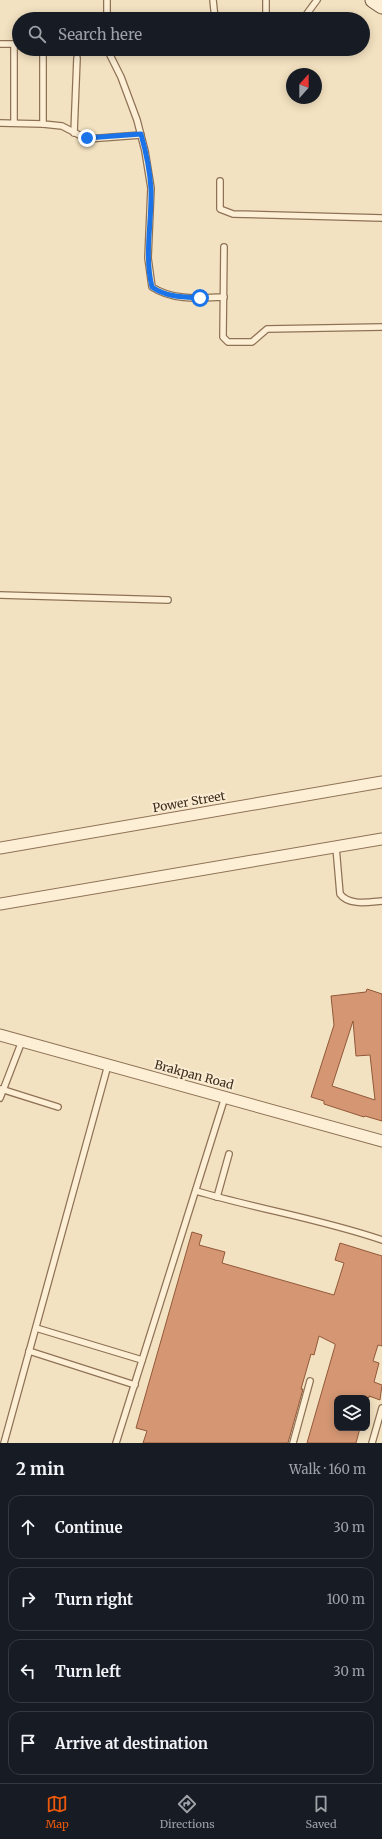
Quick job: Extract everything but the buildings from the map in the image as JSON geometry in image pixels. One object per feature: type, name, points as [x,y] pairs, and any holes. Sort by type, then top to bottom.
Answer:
[{"type":"main road","points":[[373,0],[382,6]]},
{"type":"street","name":"Power Street","points":[[0,848],[382,782]]},
{"type":"street","points":[[0,904],[382,839]]},
{"type":"street","name":"Brakpan Road","points":[[0,1035],[382,1141]]},
{"type":"lane","points":[[107,0],[107,12]]},
{"type":"lane","points":[[213,0],[214,12]]},
{"type":"lane","points":[[266,0],[266,12]]},
{"type":"lane","points":[[308,12],[317,0]]},
{"type":"lane","points":[[0,44],[12,44]]},
{"type":"lane","points":[[14,123],[17,56]]},
{"type":"lane","points":[[43,56],[43,124]]},
{"type":"lane","points":[[110,56],[121,78],[141,134],[145,151],[151,188],[148,258],[152,287],[160,293],[181,297],[224,297]]},
{"type":"lane","points":[[74,133],[77,58]]},
{"type":"lane","points":[[0,122],[62,126],[87,138],[141,134]]},
{"type":"lane","points":[[220,181],[220,209],[233,214],[382,218]]},
{"type":"lane","points":[[224,247],[224,337],[228,342],[252,342],[267,329],[382,327]]},
{"type":"lane","points":[[0,595],[168,600]]},
{"type":"lane","points":[[336,847],[340,894],[344,899],[350,902],[382,901]]},
{"type":"lane","points":[[0,1098],[2,1089],[22,1041]]},
{"type":"lane","points":[[4,1443],[108,1065]]},
{"type":"lane","points":[[2,1089],[58,1107]]},
{"type":"lane","points":[[116,1443],[225,1097]]},
{"type":"lane","points":[[217,1197],[229,1154]]},
{"type":"lane","points":[[196,1191],[357,1231],[382,1240]]},
{"type":"lane","points":[[36,1328],[142,1360]]},
{"type":"lane","points":[[29,1351],[135,1385]]},
{"type":"lane","points":[[293,1443],[310,1381]]},
{"type":"lane","points":[[372,1443],[382,1408]]},
{"type":"route","points":[[87,138],[141,134],[151,188],[148,258],[152,287],[160,293],[181,297],[200,298]]}]
